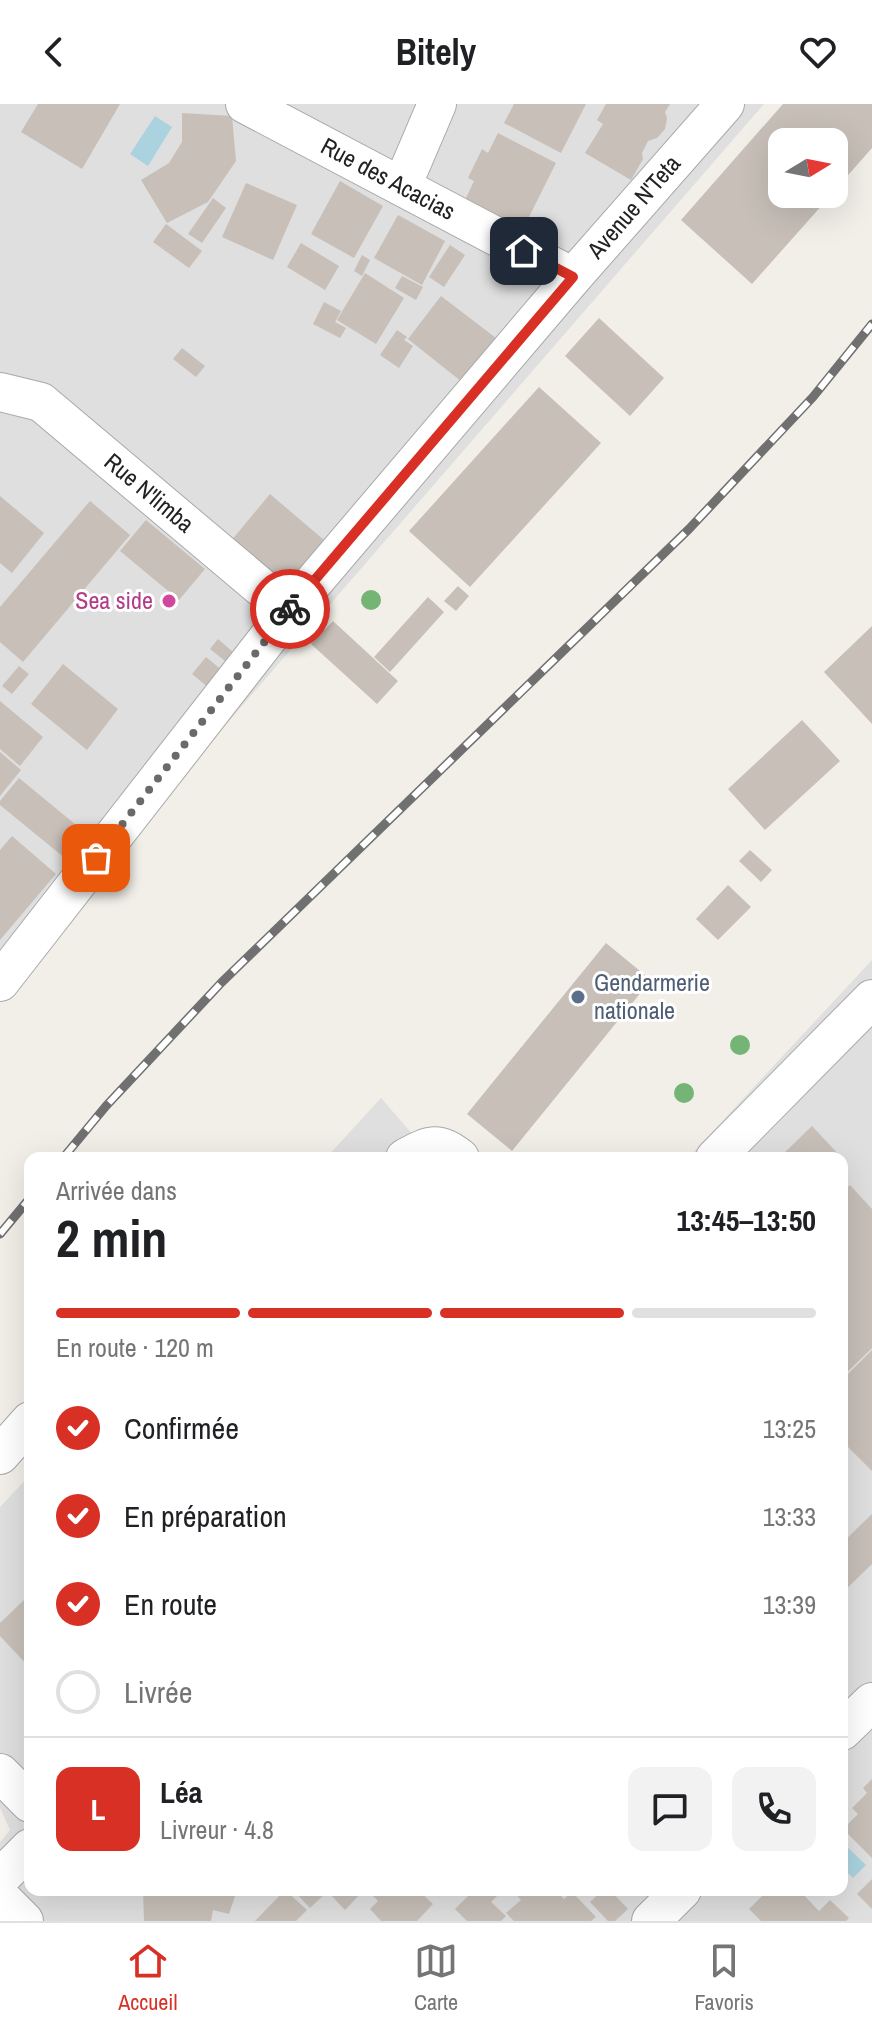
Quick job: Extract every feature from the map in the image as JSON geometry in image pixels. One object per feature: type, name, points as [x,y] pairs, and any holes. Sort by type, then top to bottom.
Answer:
[{"type":"street","name":"Rue des Acacias","points":[[245,104],[573,277]]},
{"type":"street","points":[[402,186],[437,104]]},
{"type":"street","name":"Avenue N'Teta","points":[[0,982],[289,611],[573,277],[725,104]]},
{"type":"street","name":"Rue N'limba","points":[[0,392],[41,402],[289,611]]},
{"type":"street","points":[[721,1152],[872,999]]},
{"type":"street","points":[[416,1152],[428,1146],[453,1152]]},
{"type":"street","points":[[0,1455],[24,1428]]},
{"type":"street","points":[[0,1773],[24,1797]]},
{"type":"street","points":[[0,1878],[24,1854]]},
{"type":"street","points":[[651,1921],[676,1896]]},
{"type":"street","points":[[0,1897],[24,1921]]},
{"type":"shaded area","points":[[0,104],[764,104],[0,985]]},
{"type":"shaded area","points":[[872,960],[872,1921],[0,1921],[0,1842],[10,1830],[0,1808],[0,1507],[24,1481],[24,1896],[848,1896],[848,1152],[694,1152]]},
{"type":"shaded area","points":[[381,1098],[428,1152],[332,1152]]},
{"type":"water","points":[[155,116],[172,127],[148,166],[130,154]]},
{"type":"water","points":[[848,1848],[866,1865],[853,1878],[848,1873]]},
{"type":"building","points":[[38,104],[120,104],[82,169],[21,132]]},
{"type":"building","points":[[514,104],[586,104],[561,153],[504,123]]},
{"type":"building","points":[[606,104],[670,104],[665,112],[665,129],[657,138],[648,141],[642,153],[643,159],[631,180],[585,153],[603,124],[597,120]]},
{"type":"building","points":[[783,104],[872,104],[872,148],[848,175],[848,128],[768,128],[768,208],[820,208],[752,284],[681,220]]},
{"type":"building","points":[[182,113],[232,116],[236,161],[208,202],[167,223],[141,180],[169,163],[182,142]]},
{"type":"building","points":[[498,133],[556,163],[523,229],[465,200],[474,181],[468,178],[482,149],[488,153]]},
{"type":"building","points":[[340,181],[383,206],[354,258],[311,234]]},
{"type":"building","points":[[246,183],[297,205],[273,260],[222,237]]},
{"type":"building","points":[[213,198],[226,208],[202,243],[188,234]]},
{"type":"building","points":[[398,215],[445,241],[422,285],[374,258]]},
{"type":"building","points":[[166,224],[202,251],[189,268],[153,242]]},
{"type":"building","points":[[301,243],[339,266],[325,290],[287,267]]},
{"type":"building","points":[[450,245],[465,255],[444,287],[429,277]]},
{"type":"building","points":[[362,255],[370,260],[362,276],[354,271]]},
{"type":"building","points":[[365,273],[404,298],[376,344],[337,320]]},
{"type":"building","points":[[402,276],[423,287],[416,300],[395,288]]},
{"type":"building","points":[[441,296],[496,338],[462,382],[408,339]]},
{"type":"building","points":[[324,302],[341,311],[335,322],[346,328],[340,338],[313,324]]},
{"type":"building","points":[[599,318],[664,378],[630,416],[565,356]]},
{"type":"building","points":[[397,330],[413,346],[399,368],[380,355]]},
{"type":"building","points":[[182,348],[205,366],[196,377],[173,359]]},
{"type":"building","points":[[539,387],[601,443],[470,587],[409,531]]},
{"type":"building","points":[[270,494],[324,540],[285,587],[231,541]]},
{"type":"building","points":[[0,496],[44,533],[12,573],[0,563]]},
{"type":"building","points":[[90,501],[130,535],[23,662],[0,642],[0,607]]},
{"type":"building","points":[[146,520],[205,569],[179,600],[120,551]]},
{"type":"building","points":[[458,586],[469,596],[456,611],[444,601]]},
{"type":"building","points":[[428,597],[444,612],[390,672],[374,657]]},
{"type":"building","points":[[333,621],[398,681],[377,704],[311,644]]},
{"type":"building","points":[[872,626],[872,724],[824,672]]},
{"type":"building","points":[[218,639],[233,652],[225,661],[210,649]]},
{"type":"building","points":[[206,657],[224,672],[210,689],[192,674]]},
{"type":"building","points":[[63,664],[118,709],[87,750],[31,704]]},
{"type":"building","points":[[19,666],[29,674],[12,694],[2,686]]},
{"type":"building","points":[[0,701],[43,737],[20,766],[0,749]]},
{"type":"building","points":[[802,720],[840,761],[765,830],[728,789]]},
{"type":"building","points":[[0,752],[21,770],[0,796]]},
{"type":"building","points":[[19,778],[87,834],[66,859],[0,805]]},
{"type":"building","points":[[12,836],[56,874],[0,940],[0,850]]},
{"type":"building","points":[[750,850],[772,870],[761,882],[739,861]]},
{"type":"building","points":[[728,885],[751,907],[718,940],[696,919]]},
{"type":"building","points":[[606,943],[651,980],[512,1151],[467,1114]]},
{"type":"building","points":[[812,1126],[836,1152],[785,1152]]},
{"type":"building","points":[[850,1185],[872,1209],[872,1348],[848,1371]]},
{"type":"building","points":[[872,1350],[872,1471],[848,1447],[848,1374]]},
{"type":"building","points":[[872,1514],[872,1564],[848,1587],[848,1537]]},
{"type":"building","points":[[24,1600],[24,1662],[0,1636],[0,1623]]},
{"type":"building","points":[[872,1779],[872,1858],[848,1834],[848,1824],[858,1814],[852,1808],[867,1793],[863,1788]]},
{"type":"building","points":[[872,1879],[872,1909],[857,1894]]},
{"type":"building","points":[[143,1896],[235,1896],[229,1914],[213,1910],[211,1921],[144,1921]]},
{"type":"building","points":[[279,1896],[292,1896],[307,1910],[296,1921],[255,1921]]},
{"type":"building","points":[[299,1896],[323,1896],[310,1908]]},
{"type":"building","points":[[332,1896],[358,1896],[345,1910]]},
{"type":"building","points":[[373,1896],[424,1896],[433,1904],[417,1921],[381,1921],[370,1909],[378,1901]]},
{"type":"building","points":[[468,1896],[497,1896],[491,1902],[506,1916],[501,1921],[467,1921],[455,1909]]},
{"type":"building","points":[[517,1896],[561,1896],[564,1899],[576,1896],[596,1917],[591,1921],[514,1921],[506,1913],[521,1900]]},
{"type":"building","points":[[596,1896],[616,1896],[628,1909],[615,1921],[608,1921],[590,1902]]},
{"type":"building","points":[[762,1896],[805,1896],[819,1911],[830,1900],[849,1918],[846,1921],[761,1921],[749,1909]]},
{"type":"railway","points":[[68,1152],[106,1106],[222,982],[689,529],[813,397],[872,324]]},
{"type":"railway","points":[[0,1234],[24,1205]]},
{"type":"way so far","points":[[96,858],[290,609]]},
{"type":"place","name":"Sea side","points":[[169,601]]},
{"type":"place","name":"Gendarmerie nationale","points":[[578,997]]},
{"type":"route","points":[[290,609],[573,277],[524,251]]}]
